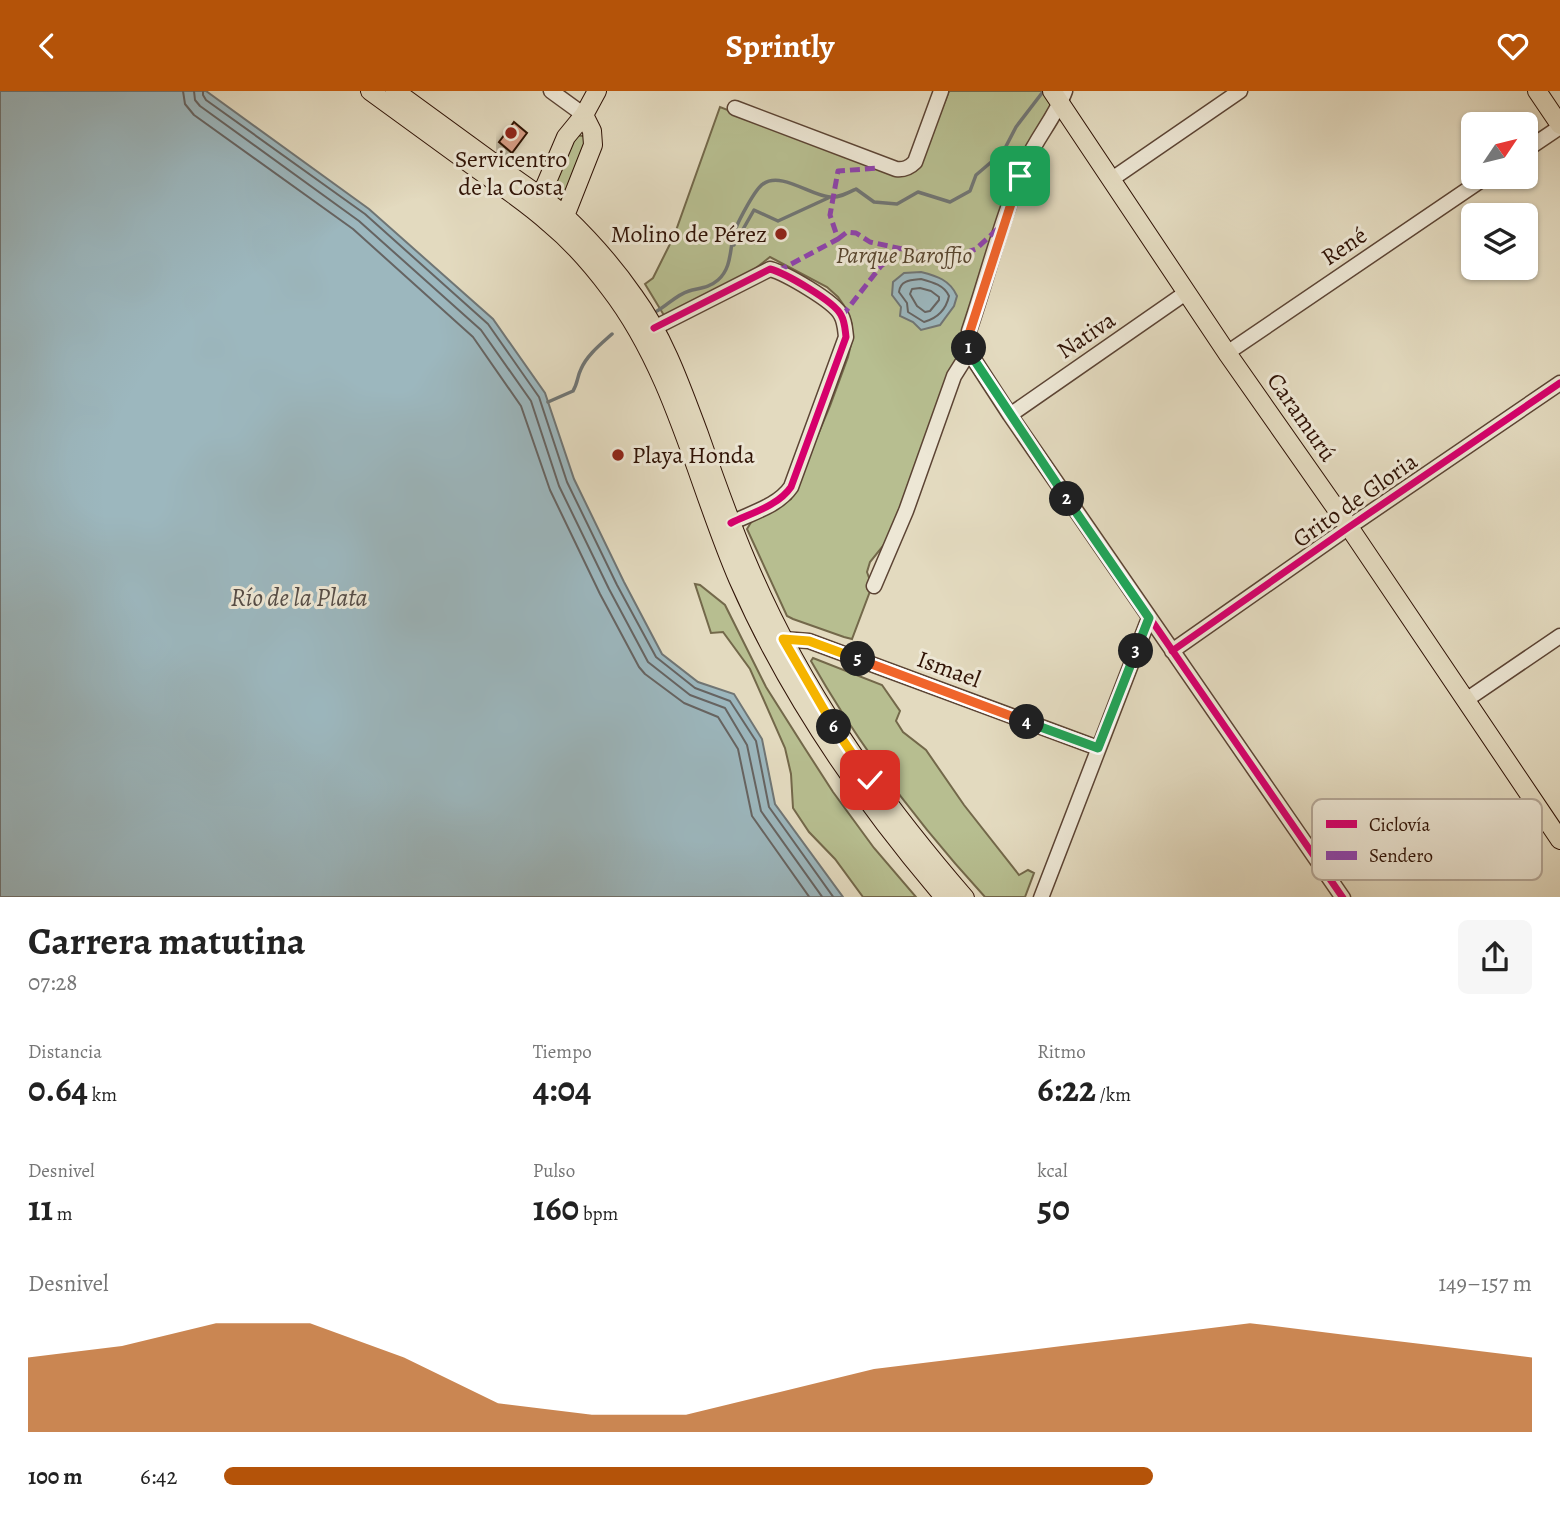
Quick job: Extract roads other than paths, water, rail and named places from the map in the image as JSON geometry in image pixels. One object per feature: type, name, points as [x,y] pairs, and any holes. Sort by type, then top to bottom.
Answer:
[{"type":"main road","points":[[370,91],[538,204],[565,216],[634,296],[654,328],[684,393],[731,523],[756,584],[783,639],[826,714],[870,780],[964,897]]},
{"type":"main road","points":[[394,91],[538,204],[556,229],[610,288],[640,333],[670,400],[738,580],[775,656],[842,766],[944,897]]},
{"type":"main road","points":[[538,204],[566,137],[584,115],[597,91]]},
{"type":"main road","points":[[1536,91],[1560,126]]},
{"type":"main road","name":"Caramurú","points":[[1059,95],[1227,353],[1349,527],[1532,799]]},
{"type":"main road","points":[[565,216],[593,145],[592,131],[584,115]]},
{"type":"main road","name":"Caramurú","points":[[1542,813],[1560,840]]},
{"type":"street","points":[[551,91],[584,115]]},
{"type":"street","points":[[735,108],[901,170],[915,162],[941,91]]},
{"type":"street","points":[[1112,179],[1240,91]]},
{"type":"street","points":[[874,586],[906,511],[954,376],[969,352],[970,331],[1016,187],[1059,95]]},
{"type":"street","points":[[1538,142],[1560,126]]},
{"type":"street","name":"René","points":[[1227,353],[1468,189]]},
{"type":"street","points":[[654,328],[770,269],[819,295],[842,316],[846,337],[791,487],[779,500],[731,523]]},
{"type":"street","name":"Nativa","points":[[1010,415],[1187,292]]},
{"type":"street","points":[[969,352],[1312,853]]},
{"type":"street","name":"Grito de Gloria","points":[[1172,651],[1560,383]]},
{"type":"street","points":[[1041,897],[1149,618]]},
{"type":"street","points":[[1466,700],[1560,636]]},
{"type":"street","name":"Ismael","points":[[783,639],[809,641],[1098,748]]},
{"type":"street","points":[[1331,880],[1342,897]]},
{"type":"water","name":"Río de la Plata","points":[[0,91],[206,91],[369,209],[493,319],[545,393],[574,479],[662,654],[698,682],[734,694],[762,739],[775,804],[843,897],[0,897]]},
{"type":"water","points":[[921,272],[942,279],[951,286],[957,296],[954,306],[940,325],[921,330],[913,322],[900,316],[901,307],[892,295],[893,282],[904,273]]},
{"type":"waterway","points":[[657,311],[684,293],[711,285],[723,275],[737,225],[763,184],[778,180],[830,197],[856,189],[874,202],[897,204],[918,192],[950,202],[970,191],[976,175],[1003,152],[1016,127],[1042,93]]},
{"type":"waterway","points":[[734,245],[754,210],[778,221],[828,198]]},
{"type":"waterway","points":[[548,402],[573,391],[587,359],[612,334]]},
{"type":"place","name":"Servicentro de la Costa","points":[[511,133]]},
{"type":"place","name":"Molino de Pérez","points":[[781,234]]},
{"type":"place","name":"Playa Honda","points":[[618,455]]},
{"type":"park label","name":"Parque Baroffio","points":[[904,255]]}]
